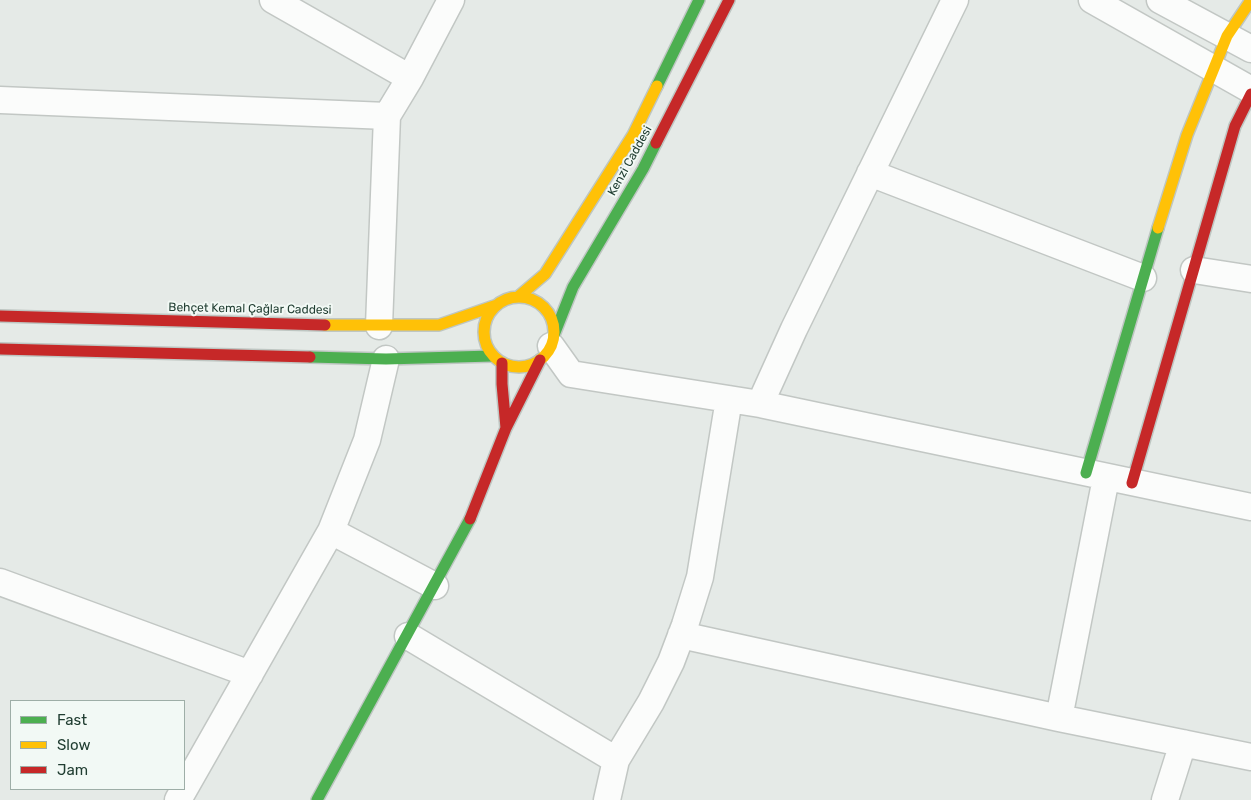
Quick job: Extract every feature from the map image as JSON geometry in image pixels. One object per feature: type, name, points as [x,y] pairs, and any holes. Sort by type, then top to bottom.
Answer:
[{"type":"main road","name":"Kenzi Caddesi","points":[[518,297],[545,274],[633,135],[699,0]]},
{"type":"main road","name":"Kenzi Caddesi","points":[[317,800],[436,586],[478,503],[506,428],[548,347],[573,287],[643,169],[729,0]]},
{"type":"main road","points":[[1096,476],[1143,278],[1187,135],[1227,36],[1251,0]]},
{"type":"main road","points":[[1132,483],[1235,126],[1251,94]]},
{"type":"main road","points":[[0,348],[386,359],[497,360],[513,367],[524,367],[535,363],[548,347],[552,324],[548,313],[540,304],[530,299],[518,297],[507,299],[497,305],[489,313],[484,324],[486,346],[497,360],[502,384],[506,428]]},
{"type":"main road","name":"Behçet Kemal Çağlar Caddesi","points":[[0,316],[379,326],[439,324],[497,305]]},
{"type":"street","points":[[273,0],[410,78]]},
{"type":"street","points":[[379,326],[387,116],[410,78],[451,0]]},
{"type":"street","points":[[760,404],[955,0]]},
{"type":"street","points":[[1092,0],[1251,90]]},
{"type":"street","points":[[1160,0],[1251,49]]},
{"type":"street","points":[[0,100],[387,116]]},
{"type":"street","points":[[870,173],[1143,278]]},
{"type":"street","points":[[1194,270],[1251,279]]},
{"type":"street","points":[[548,347],[571,374],[760,404],[1251,507]]},
{"type":"street","points":[[185,788],[331,531],[367,440],[386,359]]},
{"type":"street","points":[[607,800],[616,760],[651,702],[671,662],[700,577],[729,399]]},
{"type":"street","points":[[1059,718],[1096,476]]},
{"type":"street","points":[[331,531],[436,586]]},
{"type":"street","points":[[0,582],[250,674]]},
{"type":"street","points":[[681,635],[1059,718],[1251,757]]},
{"type":"street","points":[[408,636],[616,760]]},
{"type":"street","points":[[1166,800],[1183,743]]},
{"type":"traffic: fast","points":[[657,86],[699,0]]},
{"type":"traffic: fast","points":[[554,335],[573,287],[643,169],[656,143]]},
{"type":"traffic: fast","points":[[1086,473],[1158,228]]},
{"type":"traffic: fast","points":[[310,357],[386,359],[492,356]]},
{"type":"traffic: fast","points":[[317,800],[470,519]]},
{"type":"traffic: slow","points":[[1158,228],[1187,135],[1227,36],[1251,0]]},
{"type":"traffic: slow","points":[[518,297],[545,274],[633,135],[657,86]]},
{"type":"traffic: slow","points":[[519,297],[532,300],[544,307],[551,319],[554,332],[551,345],[544,357],[532,364],[519,367],[506,364],[494,357],[487,345],[484,332],[487,319],[494,307],[506,300],[519,297]]},
{"type":"traffic: slow","points":[[325,325],[439,325],[497,305]]},
{"type":"traffic: jam","points":[[656,143],[729,0]]},
{"type":"traffic: jam","points":[[1132,483],[1235,126],[1251,94]]},
{"type":"traffic: jam","points":[[0,316],[325,325]]},
{"type":"traffic: jam","points":[[0,349],[310,357]]},
{"type":"traffic: jam","points":[[502,363],[506,428],[540,360]]},
{"type":"traffic: jam","points":[[470,519],[506,428]]}]
